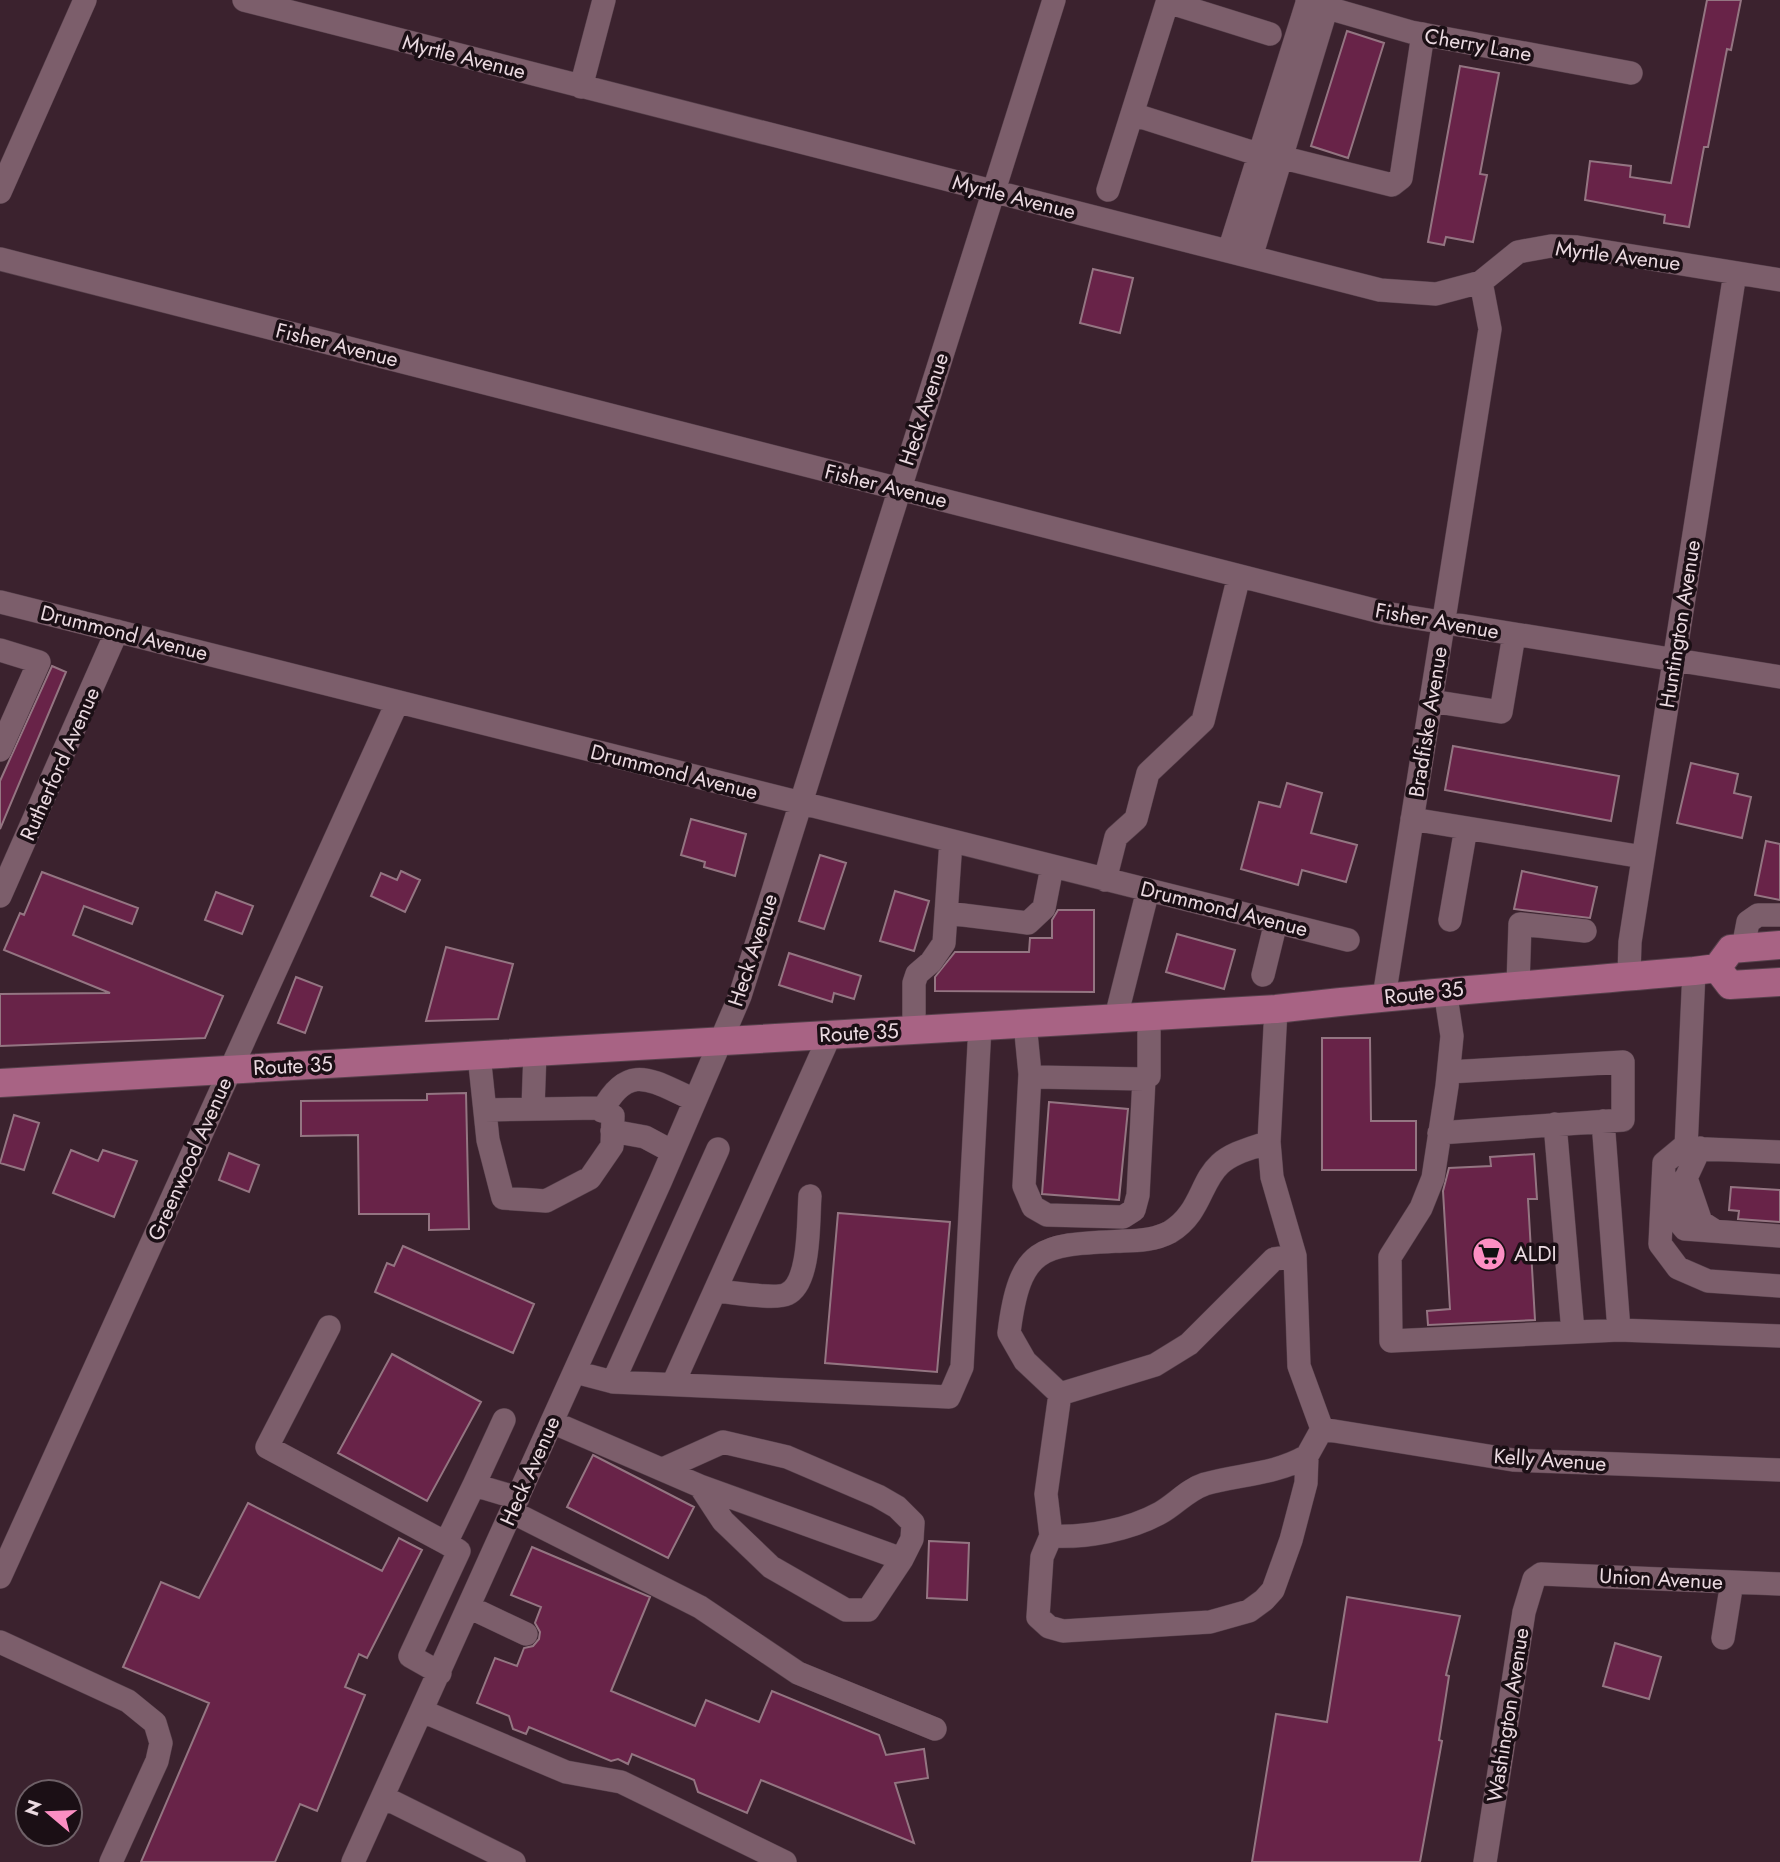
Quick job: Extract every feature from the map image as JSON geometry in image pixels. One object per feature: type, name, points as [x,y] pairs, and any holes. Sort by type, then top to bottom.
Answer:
[{"type":"main road","points":[[1780,945],[1731,949],[1705,969],[1730,985],[1780,982]]},
{"type":"main road","name":"Route 35","points":[[1,1086],[230,1070],[1276,1009],[1445,990],[1705,969]]},
{"type":"street","points":[[0,192],[85,0]]},
{"type":"street","name":"Myrtle Avenue","points":[[244,0],[1380,290],[1436,294],[1481,282],[1518,252],[1551,246],[1577,247],[1780,280]]},
{"type":"street","points":[[581,87],[604,0]]},
{"type":"street","name":"Heck Avenue","points":[[353,1862],[661,1180],[740,996],[1054,0]]},
{"type":"street","points":[[1108,190],[1168,1],[1270,34]]},
{"type":"street","points":[[1240,254],[1273,158],[1318,2]]},
{"type":"street","name":"Cherry Lane","points":[[1318,2],[1423,34],[1631,73]]},
{"type":"street","points":[[1132,114],[1273,158],[1392,185],[1401,178],[1423,34]]},
{"type":"street","name":"Fisher Avenue","points":[[0,259],[1385,613],[1780,677]]},
{"type":"street","name":"Huntington Avenue","points":[[1629,975],[1630,942],[1735,273]]},
{"type":"street","name":"Bradfiske Avenue","points":[[1384,997],[1490,329],[1481,282]]},
{"type":"street","points":[[1105,880],[1116,837],[1136,820],[1148,773],[1203,720],[1239,576]]},
{"type":"street","name":"Drummond Avenue","points":[[0,602],[1348,940]]},
{"type":"street","name":"Rutherford Avenue","points":[[0,896],[117,631]]},
{"type":"street","points":[[1431,701],[1501,712],[1514,635]]},
{"type":"street","points":[[0,650],[39,662],[0,750]]},
{"type":"street","name":"Greenwood Avenue","points":[[0,1577],[397,703]]},
{"type":"street","points":[[1412,819],[1643,857]]},
{"type":"street","points":[[1450,920],[1466,828]]},
{"type":"street","points":[[914,1030],[914,984],[917,974],[931,962],[944,943],[951,841]]},
{"type":"street","points":[[947,913],[1028,923],[1044,908],[1052,866]]},
{"type":"street","points":[[1116,1017],[1148,890]]},
{"type":"street","points":[[1742,948],[1748,922],[1758,915],[1780,915]]},
{"type":"street","points":[[1263,975],[1276,922]]},
{"type":"street","points":[[1518,985],[1520,925],[1585,931]]},
{"type":"street","points":[[1705,969],[1693,1148],[1686,1178],[1701,1222],[1715,1231],[1780,1236]]},
{"type":"street","points":[[1445,990],[1452,1036],[1433,1178],[1422,1208],[1390,1257],[1391,1340],[1619,1330],[1780,1336]]},
{"type":"street","points":[[1060,1394],[1046,1494],[1051,1536],[1042,1557],[1038,1617],[1049,1627],[1063,1631],[1230,1618],[1249,1611],[1273,1590],[1300,1510],[1307,1456],[1322,1429],[1299,1366],[1294,1256],[1272,1177],[1269,1142],[1276,1009]]},
{"type":"street","points":[[1030,1074],[1035,1077],[1144,1079],[1149,1076],[1149,1015]]},
{"type":"street","points":[[1025,1023],[1030,1074],[1024,1186],[1033,1207],[1047,1215],[1123,1217],[1134,1210],[1138,1195],[1144,1079]]},
{"type":"street","points":[[575,1372],[613,1381],[949,1397],[962,1367],[980,1026]]},
{"type":"street","points":[[673,1384],[830,1035]]},
{"type":"street","points":[[533,1108],[535,1052]]},
{"type":"street","points":[[479,1055],[488,1140],[503,1198],[547,1201],[590,1178],[611,1146],[607,1121],[614,1088],[635,1078],[653,1082],[695,1100]]},
{"type":"street","points":[[1439,1133],[1623,1120],[1623,1062],[1449,1072]]},
{"type":"street","points":[[485,1110],[533,1108],[607,1121],[673,1152]]},
{"type":"street","points":[[1603,1121],[1619,1330]]},
{"type":"street","points":[[1555,1124],[1573,1332]]},
{"type":"street","points":[[1060,1394],[1025,1361],[1009,1333],[1016,1292],[1037,1256],[1062,1244],[1147,1240],[1167,1234],[1181,1224],[1195,1207],[1219,1164],[1241,1152],[1269,1142]]},
{"type":"street","points":[[1780,1152],[1682,1147],[1664,1163],[1660,1240],[1660,1244],[1678,1268],[1708,1281],[1780,1286]]},
{"type":"street","points":[[613,1381],[718,1149]]},
{"type":"street","points":[[661,1180],[697,1196]]},
{"type":"street","points":[[716,1291],[786,1296],[797,1287],[804,1272],[810,1196]]},
{"type":"street","points":[[1660,1240],[1780,1247]]},
{"type":"street","points":[[1060,1394],[1155,1365],[1188,1344],[1274,1259],[1294,1256]]},
{"type":"street","points":[[329,1327],[267,1447],[488,1566]]},
{"type":"street","points":[[440,1673],[410,1656],[474,1485],[504,1420]]},
{"type":"street","points":[[552,1422],[700,1486],[902,1559]]},
{"type":"street","name":"Kelly Avenue","points":[[1322,1429],[1513,1460],[1780,1470]]},
{"type":"street","points":[[663,1469],[723,1442],[787,1457],[897,1507],[914,1523],[912,1539],[868,1610],[846,1610],[771,1567],[723,1521],[700,1486]]},
{"type":"street","points":[[1051,1536],[1066,1537],[1129,1525],[1161,1512],[1193,1489],[1271,1473],[1307,1456]]},
{"type":"street","points":[[474,1485],[700,1607],[798,1673],[935,1729]]},
{"type":"street","name":"Union Avenue","points":[[1541,1574],[1780,1584]]},
{"type":"street","name":"Washington Avenue","points":[[1485,1862],[1524,1612],[1534,1579],[1541,1574]]},
{"type":"street","points":[[1723,1638],[1732,1582]]},
{"type":"street","points":[[469,1607],[526,1634]]},
{"type":"street","points":[[0,1642],[128,1702],[155,1723],[160,1743],[157,1761],[111,1862]]},
{"type":"street","points":[[422,1711],[566,1772],[621,1782],[785,1862]]},
{"type":"street","points":[[383,1797],[514,1862]]},
{"type":"building","points":[[1707,0],[1741,0],[1731,50],[1727,49],[1708,147],[1704,147],[1689,227],[1664,223],[1665,215],[1585,200],[1590,161],[1631,166],[1630,177],[1671,183]]},
{"type":"building","points":[[1347,31],[1384,43],[1348,158],[1311,146]]},
{"type":"building","points":[[1460,66],[1499,73],[1480,174],[1487,175],[1473,242],[1446,237],[1444,245],[1428,242]]},
{"type":"building","points":[[1093,269],[1133,278],[1120,333],[1080,323]]},
{"type":"building","points":[[52,666],[66,672],[0,829],[0,781]]},
{"type":"building","points":[[1453,746],[1619,776],[1611,821],[1445,790]]},
{"type":"building","points":[[1691,763],[1738,774],[1734,793],[1751,797],[1742,838],[1677,823]]},
{"type":"building","points":[[1287,783],[1322,793],[1311,833],[1357,845],[1346,882],[1302,870],[1298,885],[1241,869],[1259,802],[1280,807]]},
{"type":"building","points":[[691,819],[746,834],[735,876],[704,867],[705,862],[681,855]]},
{"type":"building","points":[[1766,841],[1780,844],[1780,900],[1755,895]]},
{"type":"building","points":[[820,855],[846,863],[824,929],[799,921]]},
{"type":"building","points":[[401,871],[420,880],[405,912],[371,896],[381,873],[397,880]]},
{"type":"building","points":[[1522,871],[1597,887],[1590,918],[1514,909]]},
{"type":"building","points":[[42,872],[138,908],[132,924],[84,906],[73,935],[223,996],[205,1038],[0,1046],[0,994],[110,993],[4,950],[20,913],[24,915]]},
{"type":"building","points":[[895,891],[929,901],[914,951],[880,941]]},
{"type":"building","points":[[216,892],[253,906],[242,934],[205,920]]},
{"type":"building","points":[[1058,910],[1094,910],[1094,992],[935,991],[935,977],[955,952],[1029,952],[1030,938],[1052,938],[1052,920]]},
{"type":"building","points":[[1177,934],[1235,950],[1224,989],[1166,972]]},
{"type":"building","points":[[446,947],[513,964],[498,1019],[426,1021]]},
{"type":"building","points":[[789,953],[861,976],[854,999],[834,993],[832,1002],[779,985]]},
{"type":"building","points":[[296,977],[322,987],[305,1033],[278,1023]]},
{"type":"building","points":[[1322,1038],[1370,1038],[1371,1121],[1416,1121],[1416,1170],[1322,1170]]},
{"type":"building","points":[[466,1093],[469,1229],[429,1230],[429,1214],[359,1214],[358,1135],[301,1136],[301,1101],[427,1100],[427,1094]]},
{"type":"building","points":[[1049,1102],[1128,1109],[1119,1200],[1042,1194]]},
{"type":"building","points":[[14,1115],[39,1123],[24,1170],[0,1163]]},
{"type":"building","points":[[71,1150],[98,1161],[103,1150],[137,1161],[114,1217],[53,1193]]},
{"type":"building","points":[[229,1153],[259,1165],[249,1192],[219,1180]]},
{"type":"building","name":"ALDI","points":[[1534,1154],[1537,1199],[1528,1199],[1535,1320],[1428,1325],[1427,1311],[1450,1309],[1443,1191],[1449,1168],[1491,1166],[1490,1157]]},
{"type":"building","points":[[1731,1187],[1780,1190],[1780,1222],[1738,1219],[1739,1211],[1729,1210]]},
{"type":"building","points":[[838,1213],[950,1222],[937,1372],[825,1363]]},
{"type":"building","points":[[403,1246],[534,1304],[513,1353],[375,1292],[387,1263],[394,1266]]},
{"type":"building","points":[[392,1354],[481,1402],[427,1501],[338,1453]]},
{"type":"building","points":[[593,1455],[694,1507],[668,1558],[567,1507]]},
{"type":"building","points":[[248,1503],[382,1571],[399,1538],[422,1550],[367,1658],[359,1654],[345,1687],[365,1695],[317,1811],[300,1804],[275,1862],[141,1862],[209,1703],[123,1667],[161,1582],[199,1598]]},
{"type":"building","points":[[929,1541],[969,1543],[967,1600],[927,1598]]},
{"type":"building","points":[[532,1547],[650,1597],[611,1691],[695,1726],[706,1700],[759,1722],[772,1691],[879,1735],[886,1755],[924,1749],[928,1778],[895,1783],[914,1843],[761,1780],[747,1813],[698,1792],[694,1780],[632,1754],[628,1764],[618,1759],[611,1761],[529,1727],[526,1734],[513,1729],[509,1716],[477,1703],[495,1658],[517,1666],[524,1648],[533,1646],[539,1639],[540,1632],[535,1623],[541,1607],[511,1595]]},
{"type":"building","points":[[1347,1597],[1460,1616],[1446,1675],[1449,1676],[1439,1740],[1442,1741],[1420,1862],[1252,1862],[1276,1714],[1327,1722]]},
{"type":"building","points":[[1615,1643],[1661,1657],[1649,1699],[1603,1686]]},
{"type":"place","name":"ALDI","points":[[1489,1254]]}]
